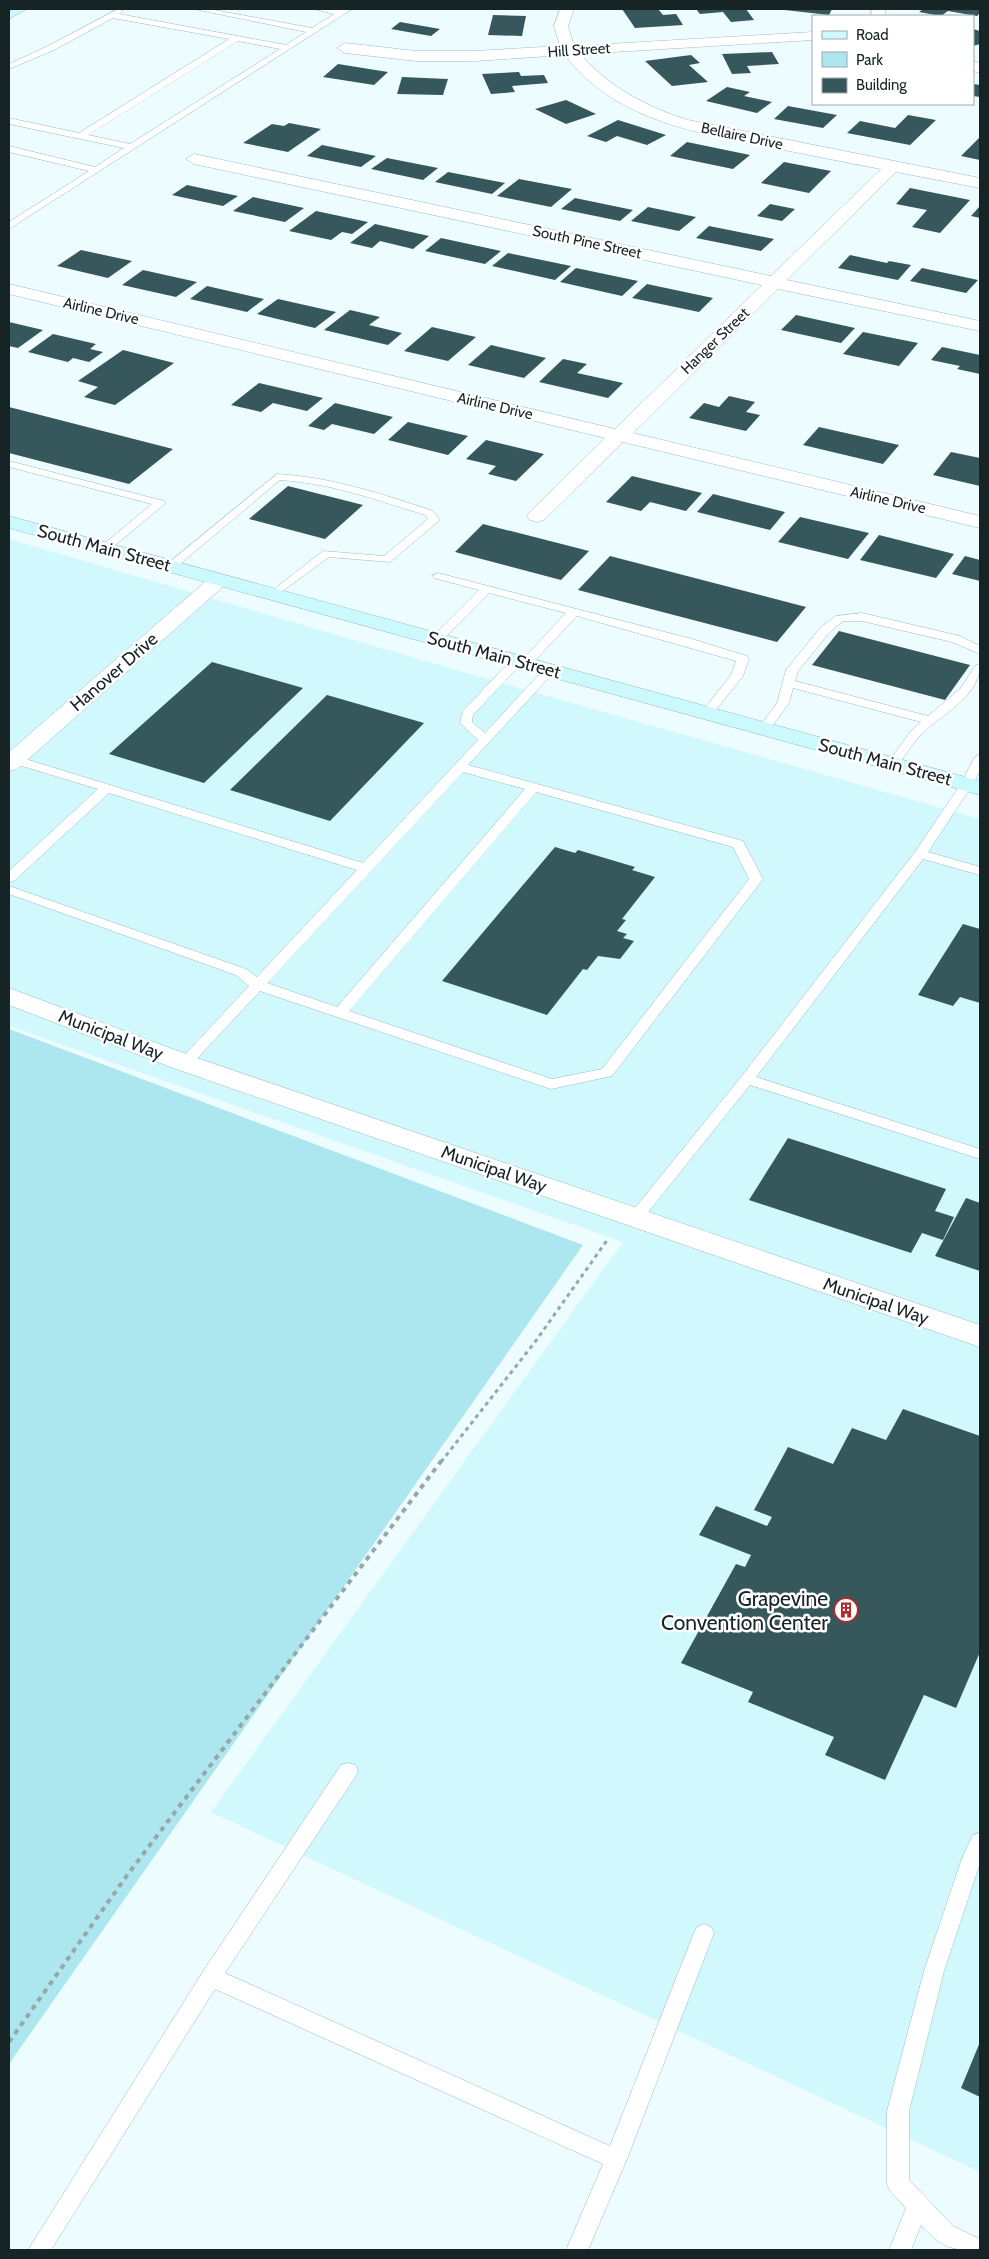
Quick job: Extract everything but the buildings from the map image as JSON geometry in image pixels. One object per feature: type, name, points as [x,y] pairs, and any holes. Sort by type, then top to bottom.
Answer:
[{"type":"main road","points":[[9,15],[20,9]]},
{"type":"main road","name":"South Main Street","points":[[9,522],[974,786]]},
{"type":"street","name":"Bellaire Drive","points":[[567,9],[562,18],[561,30],[570,51],[583,68],[612,91],[652,113],[738,136],[980,183]]},
{"type":"street","name":"Hill Street","points":[[345,48],[440,57],[812,36]]},
{"type":"street","name":"South Pine Street","points":[[194,159],[980,326]]},
{"type":"street","name":"Hanger Street","points":[[537,516],[893,166]]},
{"type":"street","name":"Airline Drive","points":[[9,290],[980,522]]},
{"type":"street","name":"Hanover Drive","points":[[10,760],[219,580]]},
{"type":"street","name":"Municipal Way","points":[[9,996],[185,1063],[980,1336]]},
{"type":"lane","points":[[9,67],[51,48],[123,9]]},
{"type":"lane","points":[[198,9],[313,31]]},
{"type":"lane","points":[[318,9],[345,11]]},
{"type":"lane","points":[[9,226],[345,11]]},
{"type":"lane","points":[[112,15],[287,48]]},
{"type":"lane","points":[[82,136],[237,38]]},
{"type":"lane","points":[[9,121],[131,148]]},
{"type":"lane","points":[[9,149],[96,170]]},
{"type":"lane","points":[[9,464],[160,503],[104,548]]},
{"type":"lane","points":[[170,566],[277,477],[306,478],[382,498],[429,512],[434,520],[386,560],[327,553],[273,595]]},
{"type":"lane","points":[[438,576],[572,613],[688,642],[743,659],[738,676],[707,713]]},
{"type":"lane","points":[[437,639],[487,589]]},
{"type":"lane","points":[[486,740],[466,723],[467,714],[572,613]]},
{"type":"lane","points":[[764,728],[783,703],[792,670],[825,630],[840,618],[862,617],[956,639],[980,650]]},
{"type":"lane","points":[[893,764],[914,735],[965,691],[980,668]]},
{"type":"lane","points":[[185,1063],[550,670]]},
{"type":"lane","points":[[789,683],[931,720]]},
{"type":"lane","points":[[636,1217],[747,1078],[974,786],[980,758]]},
{"type":"lane","points":[[10,760],[366,868]]},
{"type":"lane","points":[[9,890],[42,904],[240,972],[257,985],[551,1084],[608,1073],[756,879],[738,844],[460,767]]},
{"type":"lane","points":[[9,878],[107,788]]},
{"type":"lane","points":[[340,1013],[534,788]]},
{"type":"lane","points":[[920,854],[980,871]]},
{"type":"lane","points":[[747,1078],[980,1154]]},
{"type":"lane","points":[[39,2250],[211,1977],[348,1771]]},
{"type":"lane","points":[[980,1841],[972,1858],[934,1971],[920,2032],[898,2112],[898,2184],[945,2234],[980,2250]]},
{"type":"lane","points":[[577,2250],[616,2159],[704,1934]]},
{"type":"lane","points":[[211,1977],[616,2159]]},
{"type":"lane","points":[[900,2250],[918,2206]]},
{"type":"path","points":[[9,2042],[128,1874],[473,1419],[534,1342],[608,1239]]},
{"type":"shaded area","points":[[9,539],[446,667],[980,819],[980,2172],[211,1812],[623,1242],[9,1026]]},
{"type":"green space","points":[[9,1029],[583,1245],[9,2064]]},
{"type":"place","name":"Grapevine Convention Center","points":[[846,1610]]}]
